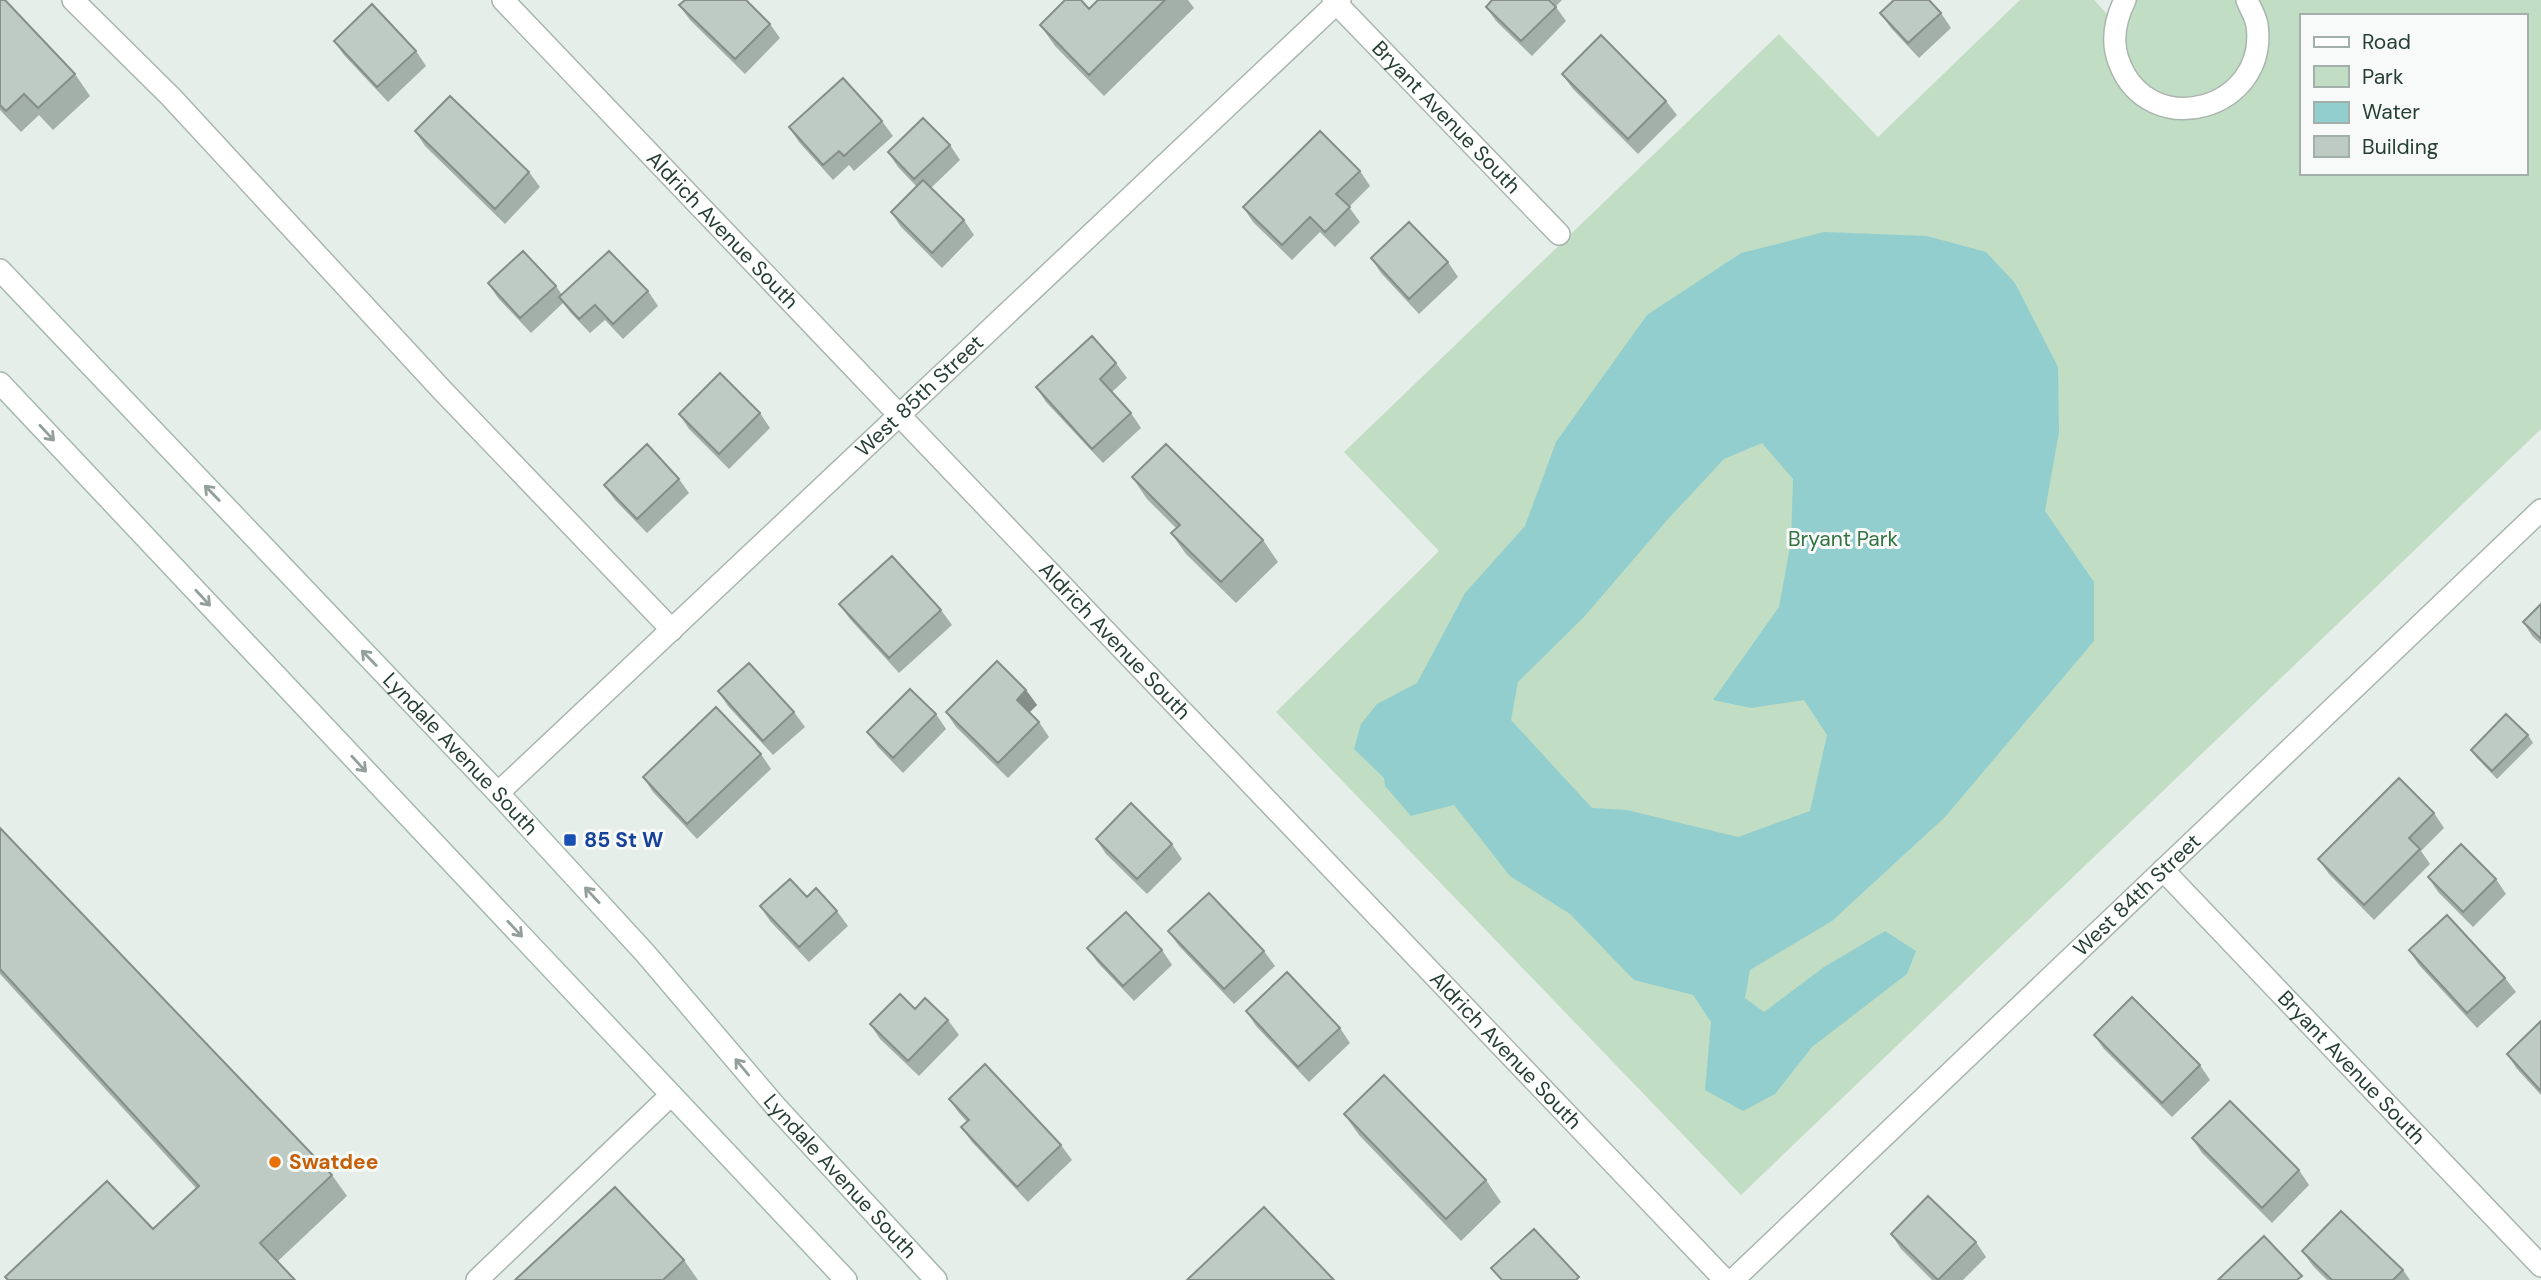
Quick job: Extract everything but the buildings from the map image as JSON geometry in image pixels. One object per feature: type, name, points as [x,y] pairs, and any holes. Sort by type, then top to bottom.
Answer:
[{"type":"street","points":[[73,0],[170,97],[441,389],[672,630]]},
{"type":"street","name":"Aldrich Avenue South","points":[[503,0],[1725,1280]]},
{"type":"street","points":[[2125,0],[2115,26],[2115,51],[2123,74],[2140,93],[2162,106],[2187,110],[2211,105],[2233,91],[2249,73],[2257,47],[2257,24],[2247,0]]},
{"type":"street","name":"West 85th Street","points":[[498,793],[1337,1]]},
{"type":"street","name":"Bryant Avenue South","points":[[1337,1],[1559,234]]},
{"type":"street","name":"Lyndale Avenue South","points":[[0,270],[498,793],[645,953],[777,1108],[936,1280]]},
{"type":"street","points":[[0,383],[846,1280]]},
{"type":"street","name":"West 84th Street","points":[[1733,1280],[2541,510]]},
{"type":"street","name":"Bryant Avenue South","points":[[2163,870],[2541,1266]]},
{"type":"street","points":[[477,1280],[671,1095]]},
{"type":"green space","name":"Bryant Park","points":[[2020,0],[2094,0],[2108,15],[2124,0],[2541,0],[2541,429],[1741,1195],[1276,712],[1439,551],[1344,452],[1779,34],[1878,137]]},
{"type":"water","points":[[1824,232],[1927,236],[1986,252],[2015,283],[2058,367],[2059,432],[2045,511],[2094,582],[2094,641],[1945,817],[1832,921],[1750,970],[1745,998],[1764,1012],[1824,967],[1885,931],[1916,951],[1907,974],[1812,1047],[1775,1094],[1743,1111],[1705,1090],[1711,1022],[1693,995],[1634,980],[1570,914],[1510,876],[1454,805],[1411,816],[1385,786],[1384,778],[1354,749],[1361,724],[1377,704],[1417,683],[1465,593],[1525,526],[1556,442],[1647,315],[1741,253]],"holes":[[[1762,443],[1793,479],[1791,541],[1779,607],[1713,700],[1751,708],[1804,700],[1827,735],[1810,811],[1738,837],[1627,810],[1592,808],[1511,720],[1518,682],[1584,617],[1724,459]]]},
{"type":"place","name":"85 St W","points":[[570,840]]},
{"type":"place","name":"Swatdee","points":[[275,1162]]}]
